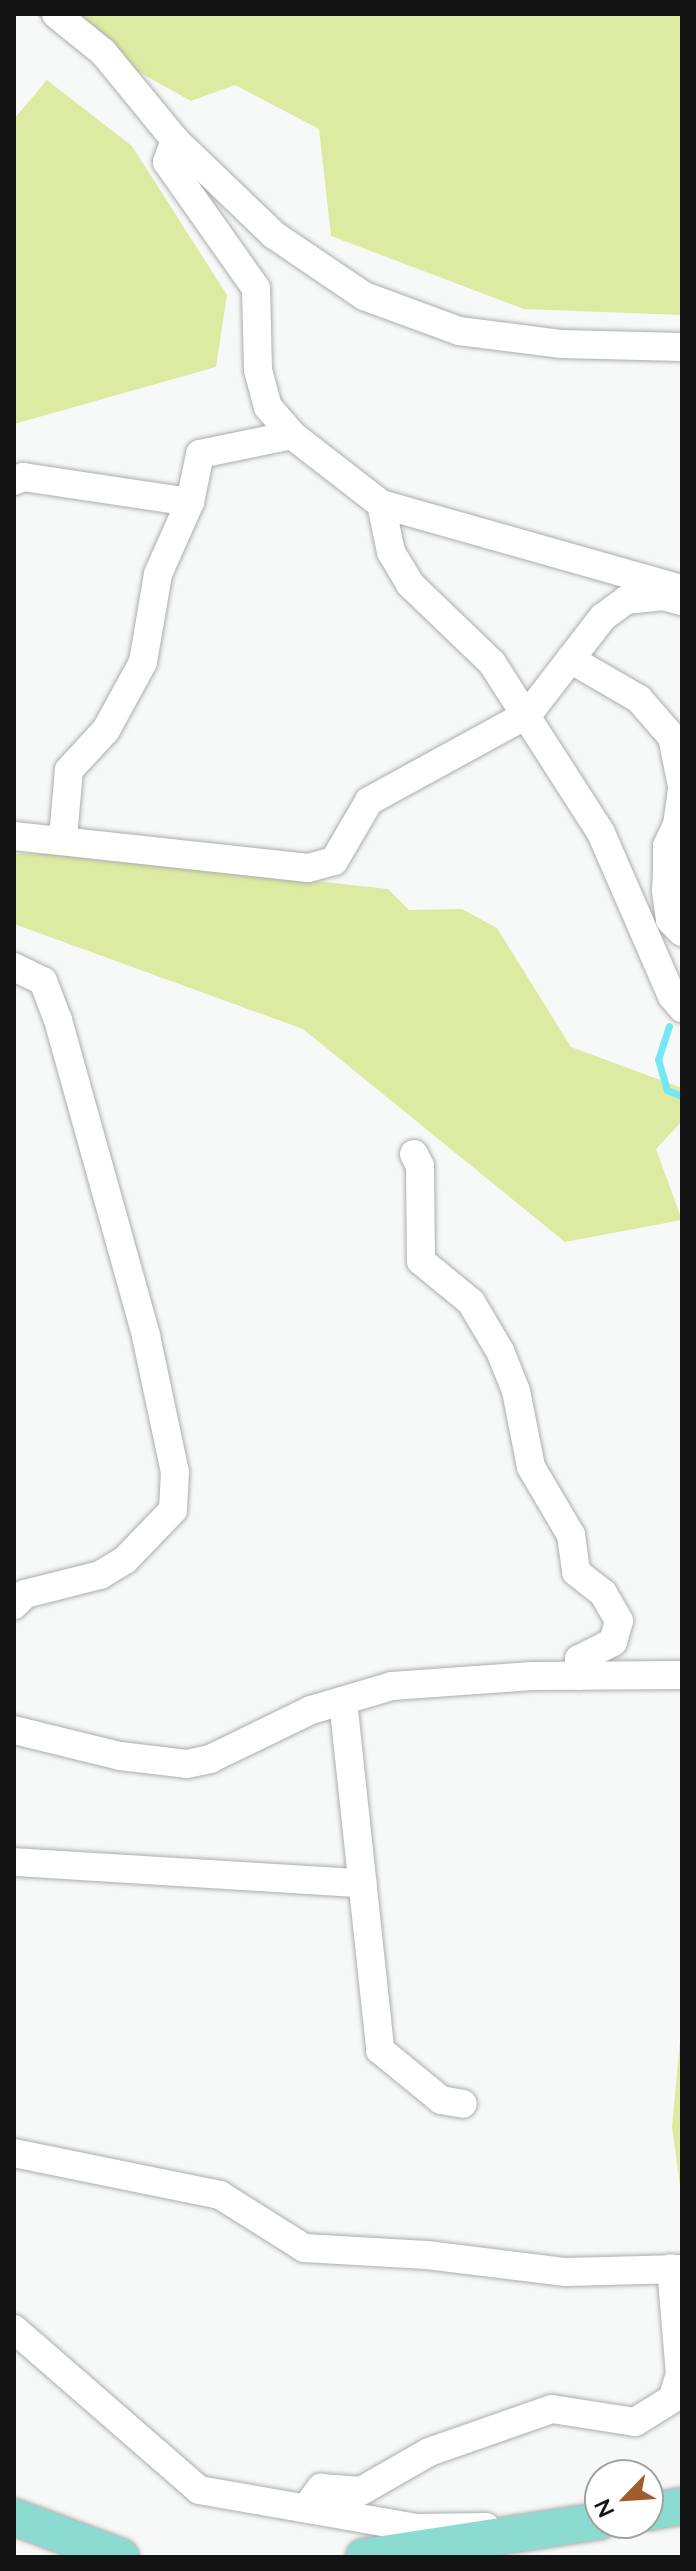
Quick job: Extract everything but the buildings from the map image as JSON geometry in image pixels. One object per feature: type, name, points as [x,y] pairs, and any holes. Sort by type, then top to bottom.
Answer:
[{"type":"main road","points":[[14,2517],[121,2557]]},
{"type":"main road","points":[[364,2557],[584,2524]]},
{"type":"street","points":[[56,14],[103,52],[175,140],[274,235],[364,296],[459,331],[562,344],[682,347]]},
{"type":"street","points":[[175,140],[167,162],[256,288],[258,370],[268,407],[292,435],[381,504],[681,593]]},
{"type":"street","points":[[63,838],[69,770],[106,730],[143,662],[158,574],[190,502],[200,454],[292,435]]},
{"type":"street","points":[[14,481],[23,477],[190,502]]},
{"type":"street","points":[[381,504],[391,552],[410,584],[492,663],[528,714],[601,833],[680,1000]]},
{"type":"street","points":[[14,836],[63,838],[308,868],[334,861],[369,801],[528,714],[603,617],[626,600],[681,593]]},
{"type":"street","points":[[570,659],[639,699],[672,737],[682,787],[677,825],[667,846],[674,870],[670,920],[682,932]]},
{"type":"street","points":[[14,967],[43,981],[58,1020],[150,1352],[175,1472],[173,1510],[125,1560],[100,1575],[25,1594],[14,1605]]},
{"type":"street","points":[[414,1154],[420,1166],[421,1261],[471,1302],[500,1351],[516,1391],[531,1467],[571,1535],[576,1572],[603,1593],[619,1621],[613,1642],[579,1659],[579,1676]]},
{"type":"street","points":[[14,1730],[120,1756],[187,1764],[210,1759],[311,1710],[392,1686],[579,1676],[682,1675]]},
{"type":"street","points":[[343,1701],[380,2050],[441,2100],[463,2104]]},
{"type":"street","points":[[14,1862],[362,1883]]},
{"type":"street","points":[[14,2153],[220,2195],[304,2248],[427,2255],[566,2272],[676,2268],[680,2375],[672,2399],[635,2422],[552,2409],[429,2452],[361,2491],[321,2488],[307,2507]]},
{"type":"street","points":[[14,2329],[199,2490],[417,2528],[478,2524],[508,2537]]},
{"type":"green space","points":[[34,14],[682,14],[682,315],[524,309],[331,236],[319,129],[235,85],[191,101]]},
{"type":"green space","points":[[47,80],[132,146],[227,295],[216,367],[14,424],[14,119]]},
{"type":"green space","points":[[63,853],[388,889],[409,910],[462,909],[497,928],[571,1047],[682,1088],[682,1121],[656,1149],[682,1220],[565,1242],[303,1029],[14,924],[14,854]]},
{"type":"green space","points":[[682,2019],[682,2201],[672,2127]]},
{"type":"waterway","points":[[669,1026],[658,1059],[667,1090],[682,1096]]}]
